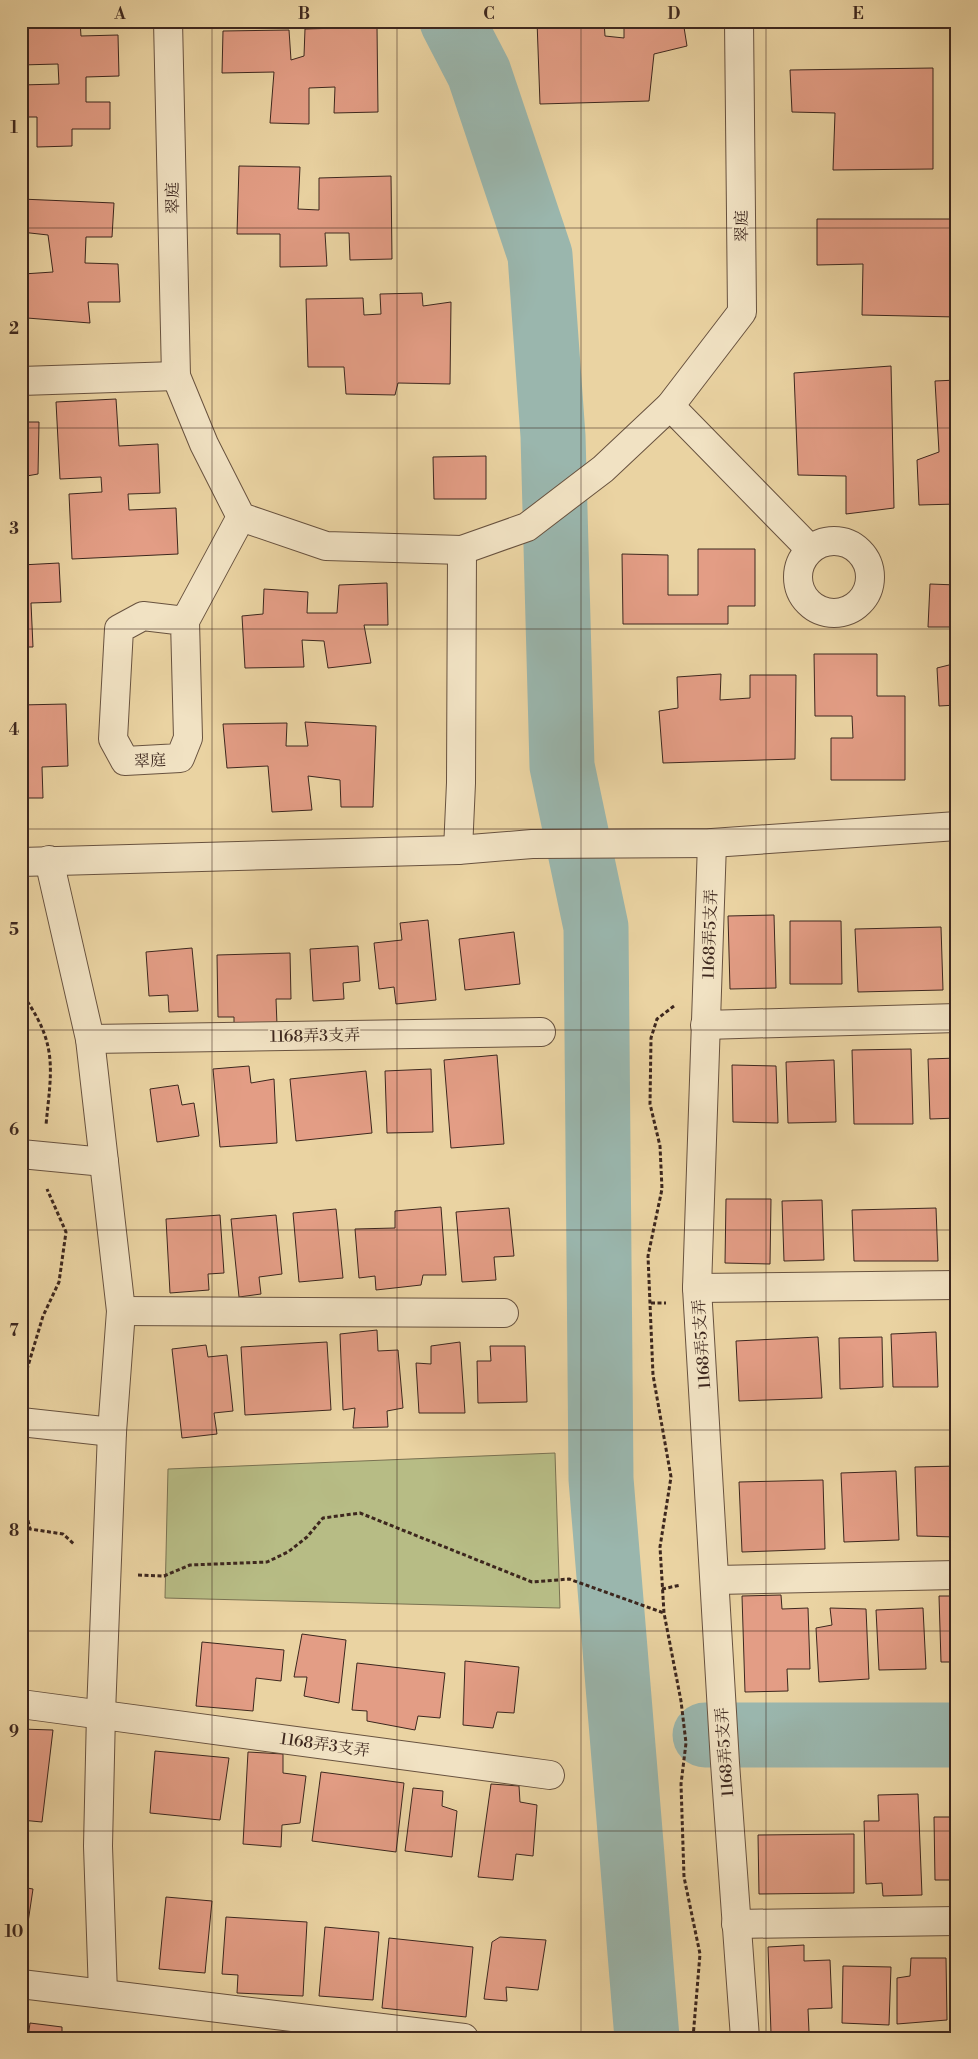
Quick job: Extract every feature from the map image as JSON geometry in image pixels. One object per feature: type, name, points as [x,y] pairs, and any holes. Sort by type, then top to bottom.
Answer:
[{"type":"street","name":"翠庭","points":[[168,21],[176,376],[204,444],[241,517],[326,546],[462,550],[527,527],[603,469],[670,406],[742,312],[739,21]]},
{"type":"street","points":[[21,381],[176,376]]},
{"type":"street","points":[[670,406],[810,550]]},
{"type":"street","name":"翠庭","points":[[185,621],[143,616],[119,629],[113,739],[125,761],[180,758],[188,738],[185,621],[241,517]]},
{"type":"street","points":[[458,850],[461,782],[462,550]]},
{"type":"street","points":[[21,862],[458,850],[532,844],[712,843],[957,826]]},
{"type":"street","name":"1168弄5支弄","points":[[712,843],[697,1288],[716,1580],[724,1763],[745,2038]]},
{"type":"street","points":[[48,860],[90,1039],[121,1311],[112,1432],[101,1713],[98,1846],[103,1994]]},
{"type":"street","points":[[705,1025],[957,1018]]},
{"type":"street","name":"1168弄3支弄","points":[[90,1039],[541,1032]]},
{"type":"street","points":[[31,1155],[104,1162]]},
{"type":"street","name":"1168弄5支弄","points":[[697,1288],[957,1285]]},
{"type":"street","points":[[121,1311],[504,1314]]},
{"type":"street","points":[[21,1422],[112,1432]]},
{"type":"street","points":[[716,1580],[957,1575]]},
{"type":"street","name":"1168弄3支弄","points":[[21,1704],[101,1713],[550,1775]]},
{"type":"street","points":[[736,1924],[957,1921]]},
{"type":"street","points":[[21,1984],[464,2038]]},
{"type":"path","points":[[693,2038],[700,1954],[684,1877],[681,1784],[686,1743],[681,1701],[664,1613],[660,1547],[671,1477],[665,1432],[653,1375],[648,1256],[662,1190],[660,1146],[650,1104],[651,1038],[657,1019],[676,1004],[706,992]]},
{"type":"path","points":[[21,1000],[27,1001],[42,1023],[52,1062],[46,1126],[31,1155],[66,1232],[59,1282],[43,1316],[24,1376],[21,1422],[23,1500],[30,1529],[63,1534],[106,1574],[164,1576],[190,1565],[268,1562],[288,1552],[307,1537],[323,1518],[360,1513],[532,1582],[569,1579],[664,1613]]},
{"type":"green space","points":[[555,1453],[560,1608],[165,1598],[168,1469]]},
{"type":"building","points":[[21,21],[80,21],[81,36],[118,35],[119,76],[86,77],[86,102],[110,102],[110,129],[72,129],[72,146],[37,147],[37,117],[23,117],[21,85],[59,84],[58,64],[21,65]]},
{"type":"building","points":[[537,21],[604,21],[605,36],[624,38],[624,21],[683,21],[687,46],[654,54],[649,101],[540,104]]},
{"type":"building","points":[[377,27],[378,112],[334,113],[335,87],[309,88],[309,124],[270,123],[274,72],[222,73],[223,31],[289,30],[291,60],[304,56],[305,29]]},
{"type":"building","points":[[933,68],[933,169],[833,170],[835,113],[792,112],[790,70]]},
{"type":"building","points":[[239,166],[300,167],[298,209],[319,210],[319,178],[391,176],[392,259],[350,260],[349,233],[325,233],[327,266],[280,267],[280,234],[237,234]]},
{"type":"building","points":[[21,199],[114,203],[112,237],[86,237],[85,263],[118,264],[120,302],[88,302],[90,323],[27,318],[23,274],[53,272],[48,235],[21,232]]},
{"type":"building","points":[[817,219],[957,219],[957,317],[862,315],[863,264],[817,265]]},
{"type":"building","points":[[422,293],[423,306],[451,302],[450,384],[398,383],[395,395],[346,394],[344,367],[308,367],[306,299],[363,298],[364,315],[381,314],[380,294]]},
{"type":"building","points":[[891,366],[894,508],[846,514],[846,476],[798,475],[794,373]]},
{"type":"building","points":[[957,380],[957,504],[919,505],[917,460],[939,452],[935,381]]},
{"type":"building","points":[[116,399],[119,446],[158,444],[160,493],[128,494],[129,510],[176,508],[178,554],[72,559],[69,494],[102,492],[101,477],[60,479],[56,402]]},
{"type":"building","points":[[21,422],[39,422],[38,474],[21,477]]},
{"type":"building","points":[[486,456],[486,499],[434,499],[433,457]]},
{"type":"building","points":[[698,549],[755,549],[755,606],[728,606],[728,624],[623,624],[622,554],[668,555],[668,595],[698,595]]},
{"type":"building","points":[[59,563],[61,602],[31,603],[33,647],[21,647],[21,565]]},
{"type":"building","points":[[387,583],[388,625],[364,625],[371,663],[328,668],[324,641],[302,640],[304,667],[245,668],[242,616],[263,614],[264,589],[308,592],[307,613],[337,613],[339,585]]},
{"type":"building","points":[[930,584],[957,585],[957,627],[928,627]]},
{"type":"building","points":[[814,654],[877,654],[877,696],[905,696],[905,780],[831,780],[831,738],[853,738],[852,716],[815,716]]},
{"type":"building","points":[[957,663],[957,705],[939,706],[937,668]]},
{"type":"building","points":[[721,674],[720,700],[750,698],[750,675],[796,675],[795,759],[663,763],[659,711],[678,708],[677,677]]},
{"type":"building","points":[[66,704],[68,766],[42,767],[43,798],[21,798],[21,705]]},
{"type":"building","points":[[305,722],[376,726],[373,807],[341,807],[340,780],[308,776],[312,810],[272,812],[268,766],[227,768],[223,724],[287,723],[286,746],[308,746]]},
{"type":"building","points":[[774,915],[776,988],[730,989],[728,916]]},
{"type":"building","points":[[428,920],[436,1000],[396,1004],[394,987],[379,989],[374,943],[402,940],[400,923]]},
{"type":"building","points":[[790,921],[841,921],[842,984],[790,984]]},
{"type":"building","points":[[941,927],[943,990],[858,992],[855,929]]},
{"type":"building","points":[[514,932],[520,984],[465,990],[459,939]]},
{"type":"building","points":[[954,933],[957,933],[957,987]]},
{"type":"building","points":[[358,946],[360,981],[343,983],[344,999],[313,1001],[310,949]]},
{"type":"building","points":[[192,948],[198,1011],[169,1012],[168,995],[149,996],[146,952]]},
{"type":"building","points":[[290,953],[291,999],[276,999],[277,1025],[234,1025],[234,1017],[218,1017],[217,955]]},
{"type":"building","points":[[911,1049],[913,1124],[854,1124],[852,1050]]},
{"type":"building","points":[[497,1055],[504,1144],[451,1148],[444,1060]]},
{"type":"building","points":[[957,1058],[957,1118],[930,1119],[928,1059]]},
{"type":"building","points":[[834,1060],[836,1122],[788,1123],[786,1062]]},
{"type":"building","points":[[732,1065],[776,1066],[778,1123],[733,1122]]},
{"type":"building","points":[[249,1066],[251,1083],[274,1079],[277,1143],[220,1147],[213,1069]]},
{"type":"building","points":[[431,1069],[433,1132],[387,1133],[385,1071]]},
{"type":"building","points":[[366,1071],[372,1133],[296,1141],[290,1079]]},
{"type":"building","points":[[178,1085],[182,1105],[194,1103],[199,1136],[157,1142],[150,1089]]},
{"type":"building","points":[[954,1196],[957,1196],[957,1261],[955,1261]]},
{"type":"building","points":[[726,1199],[771,1199],[770,1264],[725,1263]]},
{"type":"building","points":[[822,1200],[824,1260],[784,1261],[782,1201]]},
{"type":"building","points":[[441,1207],[446,1275],[423,1275],[421,1285],[376,1290],[375,1276],[359,1278],[355,1229],[395,1228],[395,1211]]},
{"type":"building","points":[[509,1208],[514,1256],[494,1257],[496,1280],[462,1282],[456,1212]]},
{"type":"building","points":[[936,1208],[938,1261],[854,1261],[852,1210]]},
{"type":"building","points":[[336,1209],[343,1278],[299,1282],[293,1213]]},
{"type":"building","points":[[220,1215],[224,1273],[208,1274],[209,1290],[170,1293],[166,1219]]},
{"type":"building","points":[[276,1215],[282,1274],[259,1277],[261,1294],[239,1297],[231,1219]]},
{"type":"building","points":[[377,1330],[378,1351],[398,1350],[403,1408],[387,1411],[388,1427],[353,1428],[355,1408],[343,1410],[340,1334]]},
{"type":"building","points":[[936,1332],[938,1387],[893,1387],[891,1334]]},
{"type":"building","points":[[818,1337],[822,1398],[739,1401],[736,1341]]},
{"type":"building","points":[[882,1337],[883,1387],[840,1389],[839,1338]]},
{"type":"building","points":[[327,1342],[331,1410],[245,1415],[241,1347]]},
{"type":"building","points":[[460,1342],[465,1413],[419,1413],[416,1363],[431,1364],[431,1346]]},
{"type":"building","points":[[206,1345],[208,1357],[227,1355],[233,1411],[214,1413],[217,1434],[182,1438],[172,1349]]},
{"type":"building","points":[[490,1346],[525,1346],[527,1402],[478,1403],[477,1361],[491,1361]]},
{"type":"building","points":[[957,1466],[957,1537],[917,1536],[915,1467]]},
{"type":"building","points":[[896,1471],[899,1540],[844,1542],[841,1473]]},
{"type":"building","points":[[823,1480],[825,1549],[742,1552],[739,1482]]},
{"type":"building","points":[[781,1595],[782,1609],[808,1608],[810,1669],[787,1669],[788,1691],[745,1692],[742,1596]]},
{"type":"building","points":[[939,1596],[957,1596],[957,1662],[941,1662]]},
{"type":"building","points":[[830,1608],[866,1609],[869,1679],[819,1682],[816,1628],[832,1625]]},
{"type":"building","points":[[923,1608],[926,1669],[879,1670],[876,1610]]},
{"type":"building","points":[[302,1634],[346,1640],[339,1703],[304,1696],[307,1677],[294,1677]]},
{"type":"building","points":[[202,1642],[284,1650],[281,1681],[256,1678],[253,1711],[196,1706]]},
{"type":"building","points":[[465,1661],[519,1667],[514,1713],[497,1712],[493,1728],[463,1725]]},
{"type":"building","points":[[357,1663],[445,1673],[440,1718],[418,1716],[415,1730],[367,1721],[367,1711],[352,1710]]},
{"type":"building","points":[[21,1729],[53,1730],[42,1822],[21,1820]]},
{"type":"building","points":[[155,1751],[229,1758],[220,1820],[150,1813]]},
{"type":"building","points":[[248,1752],[283,1754],[283,1773],[306,1776],[300,1823],[282,1825],[281,1847],[243,1844]]},
{"type":"building","points":[[321,1772],[404,1783],[396,1852],[312,1841]]},
{"type":"building","points":[[491,1784],[519,1786],[520,1802],[537,1805],[533,1856],[516,1854],[513,1880],[478,1877]]},
{"type":"building","points":[[413,1788],[443,1791],[442,1806],[457,1811],[452,1857],[405,1851]]},
{"type":"building","points":[[918,1794],[922,1895],[883,1896],[882,1883],[866,1884],[864,1821],[879,1821],[878,1795]]},
{"type":"building","points":[[934,1817],[957,1817],[957,1880],[935,1880]]},
{"type":"building","points":[[854,1834],[854,1893],[759,1894],[758,1835]]},
{"type":"building","points":[[21,1887],[33,1889],[24,1949],[21,1948]]},
{"type":"building","points":[[166,1897],[212,1901],[205,1973],[159,1969]]},
{"type":"building","points":[[226,1917],[307,1922],[303,1996],[237,1993],[238,1975],[222,1974]]},
{"type":"building","points":[[325,1927],[379,1932],[373,2000],[319,1996]]},
{"type":"building","points":[[500,1937],[546,1940],[538,1990],[506,1987],[507,2001],[484,1999],[492,1942]]},
{"type":"building","points":[[389,1938],[473,1947],[466,2017],[382,2008]]},
{"type":"building","points":[[804,1945],[804,1961],[830,1960],[832,2008],[808,2009],[809,2032],[771,2033],[768,1947]]},
{"type":"building","points":[[911,1958],[946,1958],[947,2020],[897,2024],[897,1978],[910,1976]]},
{"type":"building","points":[[843,1966],[891,1967],[889,2025],[842,2023]]},
{"type":"building","points":[[30,2023],[62,2027],[62,2036],[77,2038],[28,2038]]},
{"type":"building","points":[[152,2033],[198,2038],[152,2038]]},
{"type":"waterway","points":[[452,21],[479,73],[540,255],[553,436],[562,766],[596,927],[601,1479],[647,2038]]},
{"type":"waterway","points":[[705,1735],[957,1735]]}]
